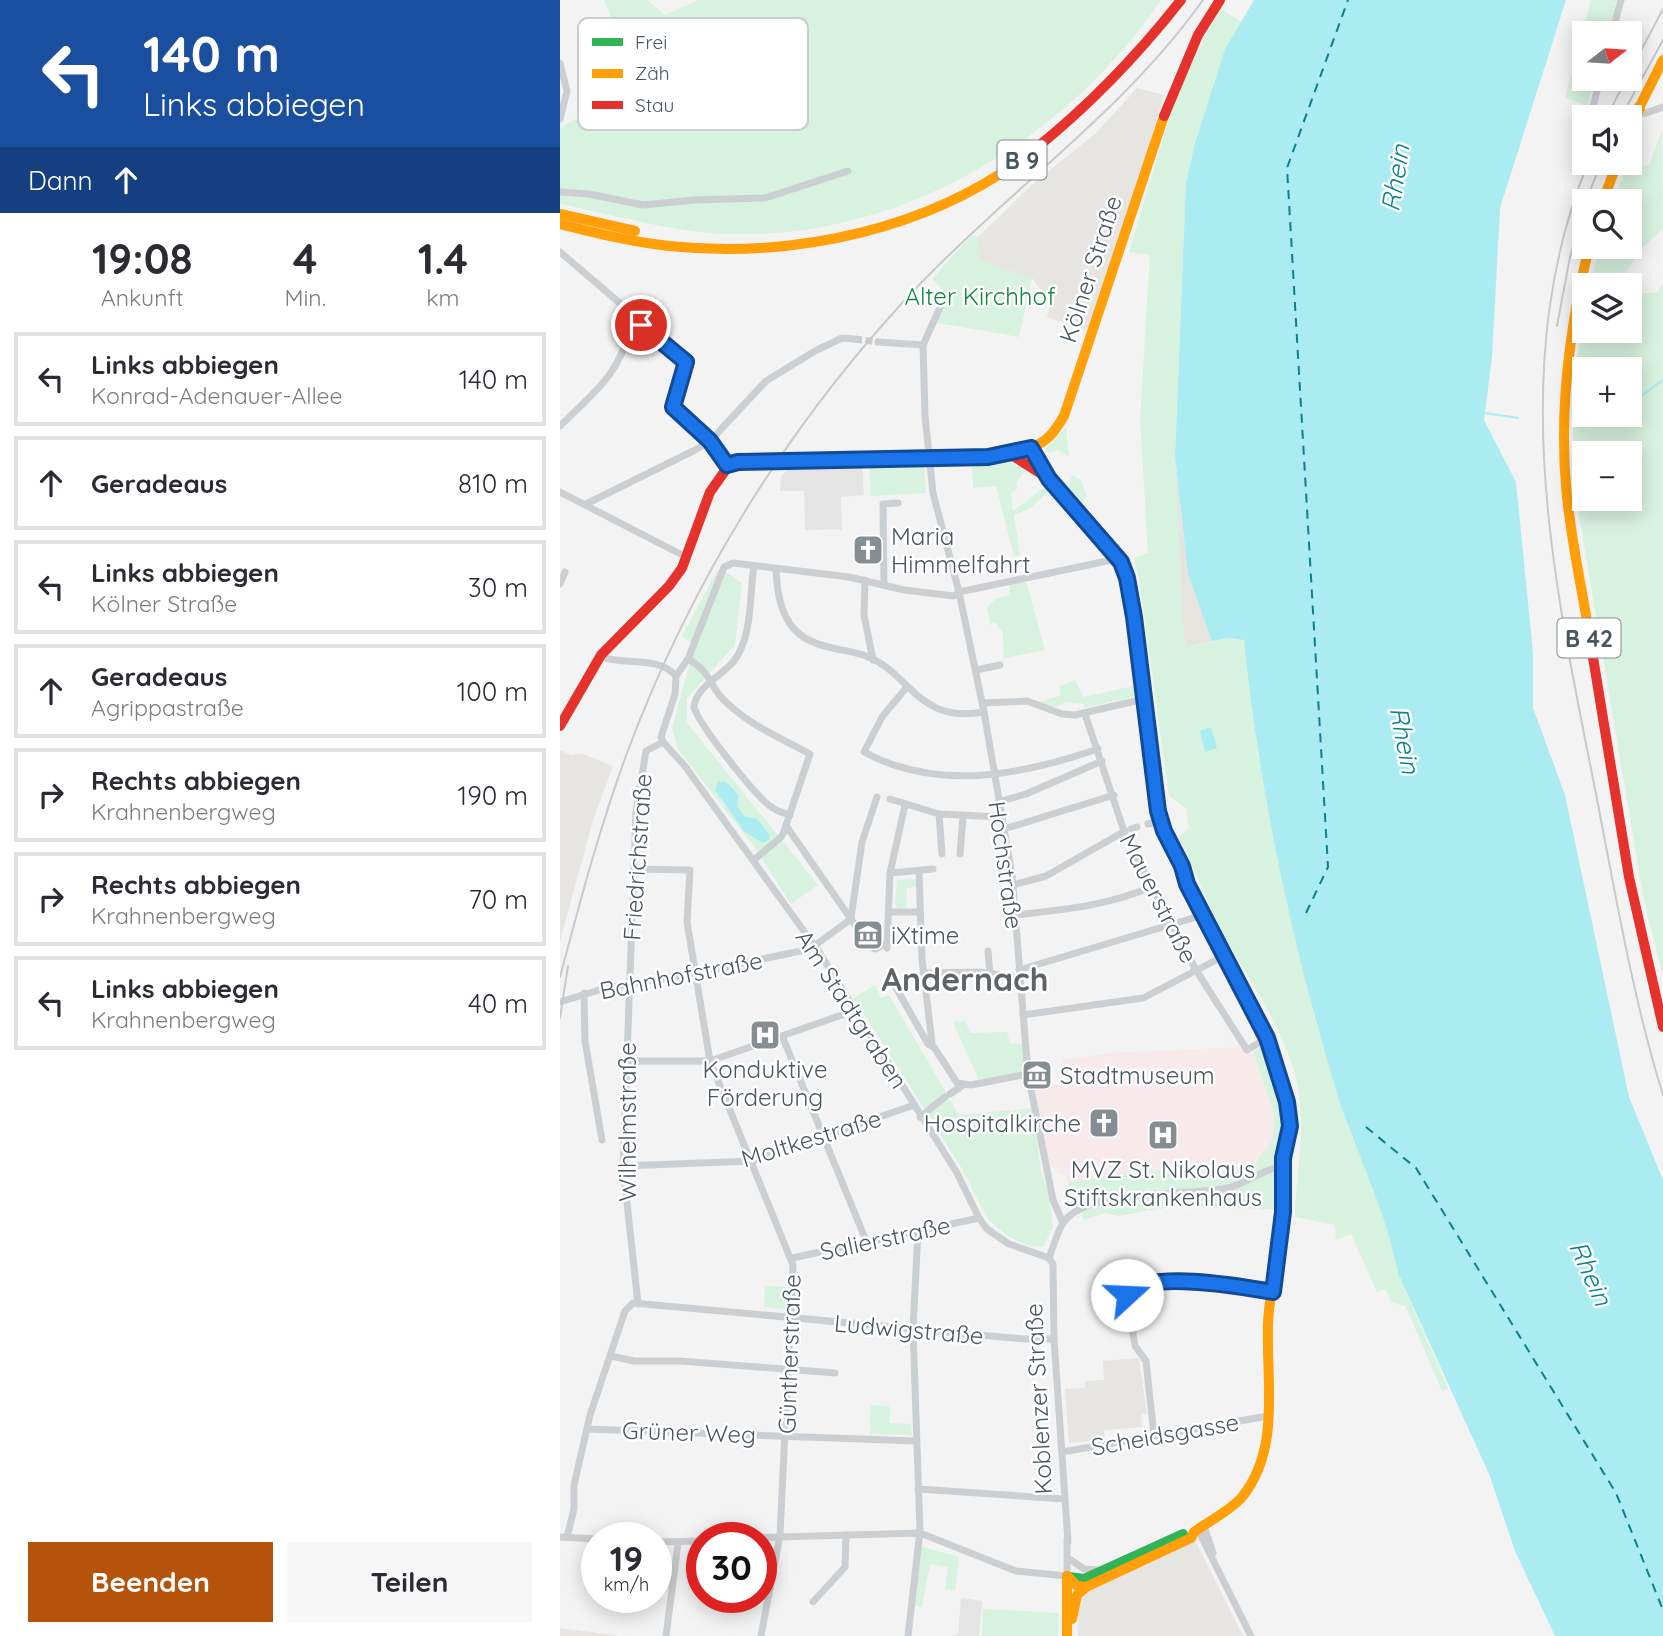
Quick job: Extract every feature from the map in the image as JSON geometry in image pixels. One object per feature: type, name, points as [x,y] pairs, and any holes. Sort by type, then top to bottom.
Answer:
[{"type":"main road","name":"B 9","points":[[812,238],[904,211],[962,187],[993,169],[1054,127],[1081,103],[1170,0]]},
{"type":"main road","name":"B 9","points":[[560,223],[685,243],[812,238],[881,228],[937,208],[1029,156],[1087,109],[1181,0]]},
{"type":"main road","name":"Kölner Straße","points":[[727,465],[738,462],[988,457],[1031,448],[1054,432],[1063,416],[1172,92],[1198,35],[1220,0]]},
{"type":"main road","points":[[1640,105],[1660,66]]},
{"type":"main road","name":"B 9","points":[[560,214],[658,239]]},
{"type":"main road","name":"B 42","points":[[1586,259],[1576,304],[1566,382],[1563,435],[1566,488],[1628,866],[1663,1027]]},
{"type":"main road","points":[[1031,448],[1034,469]]},
{"type":"main road","points":[[1031,448],[1049,479],[1114,554],[1127,578],[1144,699],[1154,822],[1267,1038],[1279,1069],[1290,1126],[1283,1166],[1283,1219],[1267,1350],[1269,1416],[1265,1454],[1257,1475],[1240,1499],[1191,1538],[1086,1587],[1077,1595],[1072,1619]]},
{"type":"main road","points":[[1007,453],[1049,479]]},
{"type":"main road","points":[[560,726],[615,638],[682,569],[714,481],[727,465]]},
{"type":"main road","points":[[1070,1578],[1084,1579],[1188,1531],[1199,1530]]},
{"type":"main road","points":[[1070,1578],[1086,1587]]},
{"type":"main road","name":"Koblenzer Straße","points":[[1070,1578],[1070,1636]]},
{"type":"main road","name":"Koblenzer Straße","points":[[1070,1578],[1070,1636]]},
{"type":"street","points":[[1615,21],[1620,0]]},
{"type":"street","points":[[560,63],[567,91],[560,118]]},
{"type":"street","points":[[1642,113],[1663,107]]},
{"type":"street","points":[[560,192],[589,194],[643,205],[765,198],[848,170]]},
{"type":"street","points":[[560,252],[633,317],[617,368],[602,388],[560,426]]},
{"type":"street","points":[[878,342],[923,345],[946,294]]},
{"type":"street","points":[[641,325],[686,362],[673,407],[710,441],[727,465]]},
{"type":"street","points":[[586,504],[668,465],[710,441],[766,381],[842,338],[855,339]]},
{"type":"street","name":"Hochstraße","points":[[923,345],[933,493],[959,592],[983,708],[1013,885],[1028,1074],[1053,1200],[1063,1223]]},
{"type":"street","points":[[560,492],[687,557]]},
{"type":"street","points":[[884,583],[883,504],[898,503]]},
{"type":"street","points":[[663,742],[661,737],[675,694],[676,676],[688,659],[724,567],[733,563],[865,580],[928,594],[954,596],[959,592],[1107,561],[1114,554]]},
{"type":"street","points":[[754,566],[742,647],[732,663],[695,700],[696,715],[760,797],[774,809],[790,815]]},
{"type":"street","points":[[776,569],[781,604],[796,632],[830,648],[873,660],[925,704],[947,710],[1027,701],[1062,714],[1085,714],[1144,699]]},
{"type":"street","points":[[560,584],[565,572]]},
{"type":"street","points":[[865,580],[864,615],[873,660]]},
{"type":"street","points":[[602,657],[627,664],[651,662],[676,676]]},
{"type":"street","points":[[688,659],[706,671],[719,695],[736,710],[773,736],[810,754],[784,833],[754,860]]},
{"type":"street","points":[[976,670],[1000,665]]},
{"type":"street","points":[[906,688],[882,717],[864,752],[899,768],[966,778],[993,776],[1098,749]]},
{"type":"street","name":"Mauerstraße","points":[[1085,714],[1151,887],[1196,970],[1247,1050],[1267,1038]]},
{"type":"street","name":"Am Stadtgraben","points":[[663,742],[754,860],[814,946],[964,1185],[979,1218],[988,1229],[1009,1244],[1049,1258]]},
{"type":"street","name":"Friedrichstraße","points":[[630,983],[636,812],[646,751],[663,742]]},
{"type":"street","points":[[998,802],[1026,794],[1102,761]]},
{"type":"street","points":[[1003,829],[1114,795]]},
{"type":"street","points":[[851,919],[862,842],[877,796]]},
{"type":"street","points":[[890,799],[939,814],[1001,817]]},
{"type":"street","points":[[784,833],[794,838],[875,949],[884,946],[887,948],[890,873],[905,805]]},
{"type":"street","points":[[774,809],[779,820]]},
{"type":"street","points":[[939,814],[942,854]]},
{"type":"street","points":[[960,854],[963,816]]},
{"type":"street","points":[[1013,885],[1046,876],[1129,830]]},
{"type":"street","name":"Güntherstraße","points":[[634,869],[690,870],[687,922],[710,1061],[729,1114],[752,1161],[792,1258],[780,1535],[761,1636]]},
{"type":"street","points":[[890,873],[933,869]]},
{"type":"street","points":[[919,871],[923,973],[929,1037],[953,1078],[962,1086]]},
{"type":"street","points":[[1015,915],[1086,907],[1151,887]]},
{"type":"street","points":[[889,912],[920,912]]},
{"type":"street","points":[[923,973],[1020,974],[1203,915]]},
{"type":"street","name":"Bahnhofstraße","points":[[560,1002],[584,993],[696,973],[814,946],[851,919]]},
{"type":"street","points":[[988,951],[990,975]]},
{"type":"street","points":[[1023,1015],[1143,998],[1224,956]]},
{"type":"street","name":"Wilhelmstraße","points":[[630,983],[623,1166],[638,1304]]},
{"type":"street","points":[[895,986],[928,1044],[934,1047]]},
{"type":"street","name":"Bahnhofstraße","points":[[584,993],[585,1041],[602,1140]]},
{"type":"street","points":[[627,1061],[710,1061],[783,1038],[856,1010]]},
{"type":"street","points":[[783,1038],[867,1243]]},
{"type":"street","points":[[920,1116],[962,1086],[1028,1074]]},
{"type":"street","name":"Moltkestraße","points":[[623,1166],[752,1161],[914,1105]]},
{"type":"street","points":[[1049,1258],[1063,1223],[1071,1215],[1088,1206],[1145,1195],[1227,1188],[1283,1166]]},
{"type":"street","name":"Salierstraße","points":[[792,1258],[979,1218]]},
{"type":"street","points":[[908,1636],[920,1534],[913,1329],[918,1231]]},
{"type":"street","name":"Koblenzer Straße","points":[[1049,1258],[1053,1264],[1054,1339],[1070,1578]]},
{"type":"street","points":[[1154,1436],[1151,1390],[1146,1361],[1135,1346],[1127,1295],[1130,1291],[1135,1287],[1192,1281],[1273,1292]]},
{"type":"street","points":[[564,1537],[574,1509],[574,1485],[587,1429],[625,1311],[633,1303],[638,1304]]},
{"type":"street","name":"Ludwigstraße","points":[[638,1304],[1054,1339]]},
{"type":"street","points":[[611,1356],[634,1361],[680,1361],[835,1373]]},
{"type":"street","name":"Scheidsgasse","points":[[1062,1452],[1269,1416]]},
{"type":"street","name":"Grüner Weg","points":[[587,1429],[916,1441]]},
{"type":"street","points":[[918,1489],[1064,1499]]},
{"type":"street","points":[[1199,1530],[1251,1636]]},
{"type":"street","points":[[777,1535],[920,1534],[1016,1571],[1070,1578]]},
{"type":"street","points":[[813,1602],[845,1567],[846,1535]]},
{"type":"street","name":"Koblenzer Straße","points":[[1067,1539],[1071,1560],[1070,1578]]},
{"type":"street","points":[[672,1543],[686,1542]]},
{"type":"street","points":[[666,1636],[678,1543]]},
{"type":"street","points":[[1071,1560],[1084,1569],[1107,1569]]},
{"type":"shaded area","points":[[1137,88],[1164,95],[1093,333],[1047,317],[1051,303],[1032,278],[979,260],[978,237],[1034,183],[1096,133]]},
{"type":"shaded area","name":"Maria Himmelfahrt","points":[[862,467],[864,495],[841,497],[842,529],[805,530],[804,491],[780,491],[781,476],[790,468]]},
{"type":"shaded area","points":[[560,750],[571,755],[583,754],[613,766],[593,820],[560,941]]},
{"type":"shaded area","points":[[1243,1047],[1248,1052],[1253,1052],[1274,1113],[1273,1140],[1249,1172],[1217,1169],[1204,1174],[1194,1174],[1194,1170],[1138,1171],[1068,1183],[1066,1175],[1059,1174],[1049,1163],[1035,1088],[1062,1084],[1063,1060],[1109,1053]]},
{"type":"shaded area","points":[[1139,1358],[1147,1414],[1141,1414],[1142,1427],[1104,1430],[1105,1439],[1069,1443],[1065,1389],[1085,1388],[1085,1381],[1104,1380],[1103,1361]]},
{"type":"shaded area","points":[[1195,1540],[1243,1636],[1078,1636],[1079,1599],[1086,1591]]},
{"type":"shaded area","points":[[961,1598],[982,1601],[979,1636],[947,1636],[958,1635]]},
{"type":"shaded area","points":[[560,1628],[620,1636],[560,1636]]},
{"type":"green space","points":[[604,0],[647,0],[665,15],[698,0],[1161,0],[1122,51],[1077,97],[1027,138],[973,172],[915,200],[854,220],[791,231],[727,234],[664,227],[560,204],[560,128],[578,118],[578,130],[808,130],[808,18],[611,18]]},
{"type":"green space","points":[[1591,0],[1617,0],[1611,21],[1585,21]]},
{"type":"green space","points":[[1220,8],[1243,23],[1225,49],[1195,143],[1186,183],[1175,448],[1184,641],[1189,647],[1228,638],[1244,640],[1258,754],[1314,1014],[1350,1132],[1378,1197],[1392,1241],[1398,1273],[1448,1389],[1442,1391],[1406,1307],[1391,1302],[1386,1289],[1377,1292],[1351,1234],[1336,1240],[1335,1225],[1295,1217],[1301,1110],[1294,1071],[1277,1028],[1219,925],[1179,837],[1189,828],[1186,808],[1169,796],[1134,558],[1148,553],[1140,418],[1150,255],[1129,252],[1177,92]]},
{"type":"green space","points":[[1572,72],[1572,91],[1591,91],[1587,105],[1565,98]]},
{"type":"green space","points":[[1662,129],[1663,229],[1642,248],[1642,189],[1618,189],[1624,175],[1642,175],[1642,166],[1650,164]]},
{"type":"green space","name":"Alter Kirchhof","points":[[972,235],[978,237],[979,260],[1032,278],[1019,337],[938,323],[936,311],[945,292],[932,279]]},
{"type":"green space","points":[[1596,259],[1635,259],[1625,273],[1594,273]]},
{"type":"green space","points":[[1663,284],[1663,976],[1643,896],[1578,511],[1642,511],[1642,441],[1573,441],[1573,427],[1642,427],[1642,357],[1578,357],[1579,343],[1642,343],[1642,293],[1656,293]]},
{"type":"green space","points":[[1066,427],[1069,457],[1058,450],[1047,454],[1046,448]]},
{"type":"green space","points":[[972,458],[1017,465],[1026,469],[1016,483],[1017,489],[1011,493],[1013,511],[1046,486],[1049,492],[1030,508],[1014,515],[1020,555],[1014,556],[996,486],[973,488]]},
{"type":"green space","points":[[924,465],[926,493],[871,496],[869,468]]},
{"type":"green space","points":[[1072,475],[1081,480],[1087,497],[1084,500],[1078,500],[1069,488]]},
{"type":"green space","points":[[717,571],[725,571],[742,583],[735,645],[687,698],[687,723],[818,885],[791,904],[755,848],[678,749],[672,728],[695,645],[682,636]]},
{"type":"green space","points":[[1026,581],[1045,650],[1004,658],[1003,633],[995,622],[990,625],[987,608],[995,599],[1010,595],[1009,586]]},
{"type":"green space","points":[[1075,680],[1083,697],[1138,685],[1139,695],[1084,708],[1084,704],[1066,702],[1050,709],[1037,703],[1061,695],[1059,687]]},
{"type":"green space","points":[[916,879],[916,887],[907,888],[906,908],[898,909],[895,904],[897,880]]},
{"type":"green space","points":[[874,985],[881,998],[889,995],[959,1115],[1034,1108],[1041,1173],[1048,1191],[1053,1227],[1043,1247],[1027,1245],[1007,1236],[988,1219],[961,1167],[854,998]]},
{"type":"green space","points":[[965,1021],[971,1033],[1007,1032],[1010,1043],[1023,1045],[1025,1071],[979,1080],[953,1022]]},
{"type":"green space","points":[[1264,1045],[1282,1118],[1276,1209],[1169,1207],[1119,1216],[1105,1213],[1084,1220],[1080,1209],[1073,1212],[1068,1183],[1138,1171],[1194,1170],[1194,1174],[1203,1174],[1204,1170],[1249,1172],[1273,1139],[1274,1113],[1253,1052]]},
{"type":"green space","points":[[765,1286],[786,1287],[785,1309],[764,1307]]},
{"type":"green space","points":[[871,1405],[889,1406],[890,1423],[911,1424],[912,1435],[870,1434]]},
{"type":"green space","points":[[920,1546],[959,1557],[955,1591],[945,1589],[948,1567],[930,1564],[922,1607],[913,1605]]},
{"type":"green space","points":[[983,1609],[1059,1613],[1058,1636],[982,1636]]},
{"type":"sand","points":[[1175,456],[1188,575],[1212,641],[1188,647],[1184,639]]},
{"type":"water","name":"Rhein","points":[[1254,0],[1566,0],[1500,208],[1492,357],[1484,420],[1516,482],[1533,653],[1533,708],[1565,795],[1629,1097],[1663,1180],[1663,1636],[1555,1636],[1515,1551],[1489,1474],[1398,1273],[1386,1225],[1335,1087],[1291,922],[1279,866],[1258,753],[1244,640],[1228,638],[1212,641],[1188,575],[1175,456],[1186,183],[1195,143],[1225,49]]},
{"type":"water","points":[[1211,727],[1217,748],[1205,752],[1200,731]]},
{"type":"water","points":[[719,781],[726,782],[739,795],[737,806],[744,816],[757,819],[770,835],[769,839],[763,843],[745,832],[715,790]]},
{"type":"waterway","points":[[1642,395],[1663,380]]},
{"type":"waterway","points":[[1485,413],[1518,418]]},
{"type":"ferry route","points":[[1306,913],[1328,867],[1287,168],[1348,0]]},
{"type":"ferry route","points":[[1366,1127],[1416,1168],[1616,1493],[1663,1610]]},
{"type":"tunnel","points":[[855,339],[878,342]]},
{"type":"railway","points":[[560,977],[599,836],[627,753],[653,688],[715,563],[788,445],[873,335],[920,284],[992,214],[1104,113],[1172,40],[1203,0]]},
{"type":"railway","points":[[1642,49],[1663,9]]},
{"type":"railway","points":[[1628,105],[1663,40]]},
{"type":"railway","points":[[1613,105],[1620,91]]},
{"type":"railway","points":[[1584,175],[1563,240],[1548,317],[1543,396],[1545,475],[1565,633],[1633,981],[1663,1095]]},
{"type":"railway","points":[[1591,189],[1596,175]]},
{"type":"railway","points":[[1557,326],[1572,250]]},
{"type":"railway","points":[[560,1018],[568,966]]},
{"type":"traffic: fast","points":[[1069,1577],[1084,1579],[1183,1534]]},
{"type":"traffic: slow","points":[[1640,105],[1663,60]]},
{"type":"traffic: slow","points":[[812,461],[962,459],[1018,451],[1043,442],[1064,416],[1164,116]]},
{"type":"traffic: slow","points":[[560,224],[628,240],[669,246],[765,248],[814,242],[862,232],[953,200],[996,177],[1035,149]]},
{"type":"traffic: slow","points":[[1607,189],[1613,175]]},
{"type":"traffic: slow","points":[[560,214],[635,231]]},
{"type":"traffic: slow","points":[[1586,259],[1576,306],[1568,365],[1564,456],[1573,543],[1590,639]]},
{"type":"traffic: slow","points":[[1031,448],[1049,479],[1121,562],[1127,578],[1161,821],[1171,845]]},
{"type":"traffic: slow","points":[[1067,1576],[1077,1586],[1086,1587],[1191,1538],[1194,1532],[1237,1502],[1254,1478],[1267,1436],[1269,1311],[1282,1222]]},
{"type":"traffic: slow","points":[[1067,1576],[1067,1636]]},
{"type":"traffic: slow","points":[[1072,1619],[1077,1595],[1086,1587]]},
{"type":"traffic: jam","points":[[1035,149],[1112,79],[1181,0]]},
{"type":"traffic: jam","points":[[1164,116],[1198,35],[1220,0]]},
{"type":"traffic: jam","points":[[1010,454],[1043,475]]},
{"type":"traffic: jam","points":[[560,726],[601,655],[669,586],[682,568],[710,492],[727,468],[738,462],[812,461]]},
{"type":"traffic: jam","points":[[1590,639],[1629,877],[1663,1027]]},
{"type":"traffic: jam","points":[[1171,845],[1187,884],[1275,1054],[1290,1126],[1283,1158],[1282,1222]]},
{"type":"place","name":"Maria Himmelfahrt","points":[[868,550]]},
{"type":"place","name":"iXtime","points":[[868,935]]},
{"type":"place","name":"Konduktive Förderung","points":[[765,1035]]},
{"type":"place","name":"Stadtmuseum","points":[[1037,1075]]},
{"type":"place","name":"Hospitalkirche","points":[[1104,1123]]},
{"type":"place","name":"MVZ St. Nikolaus Stiftskrankenhaus","points":[[1163,1135]]},
{"type":"district","name":"Andernach","points":[[965,979]]},
{"type":"route","points":[[641,325],[686,362],[673,407],[710,441],[727,465],[738,462],[851,461],[968,455],[988,457],[1031,448],[1049,479],[1121,562],[1127,578],[1134,617],[1158,811],[1187,884],[1275,1054],[1290,1126],[1283,1158],[1282,1226],[1273,1292],[1192,1281],[1135,1287],[1127,1295]]}]
